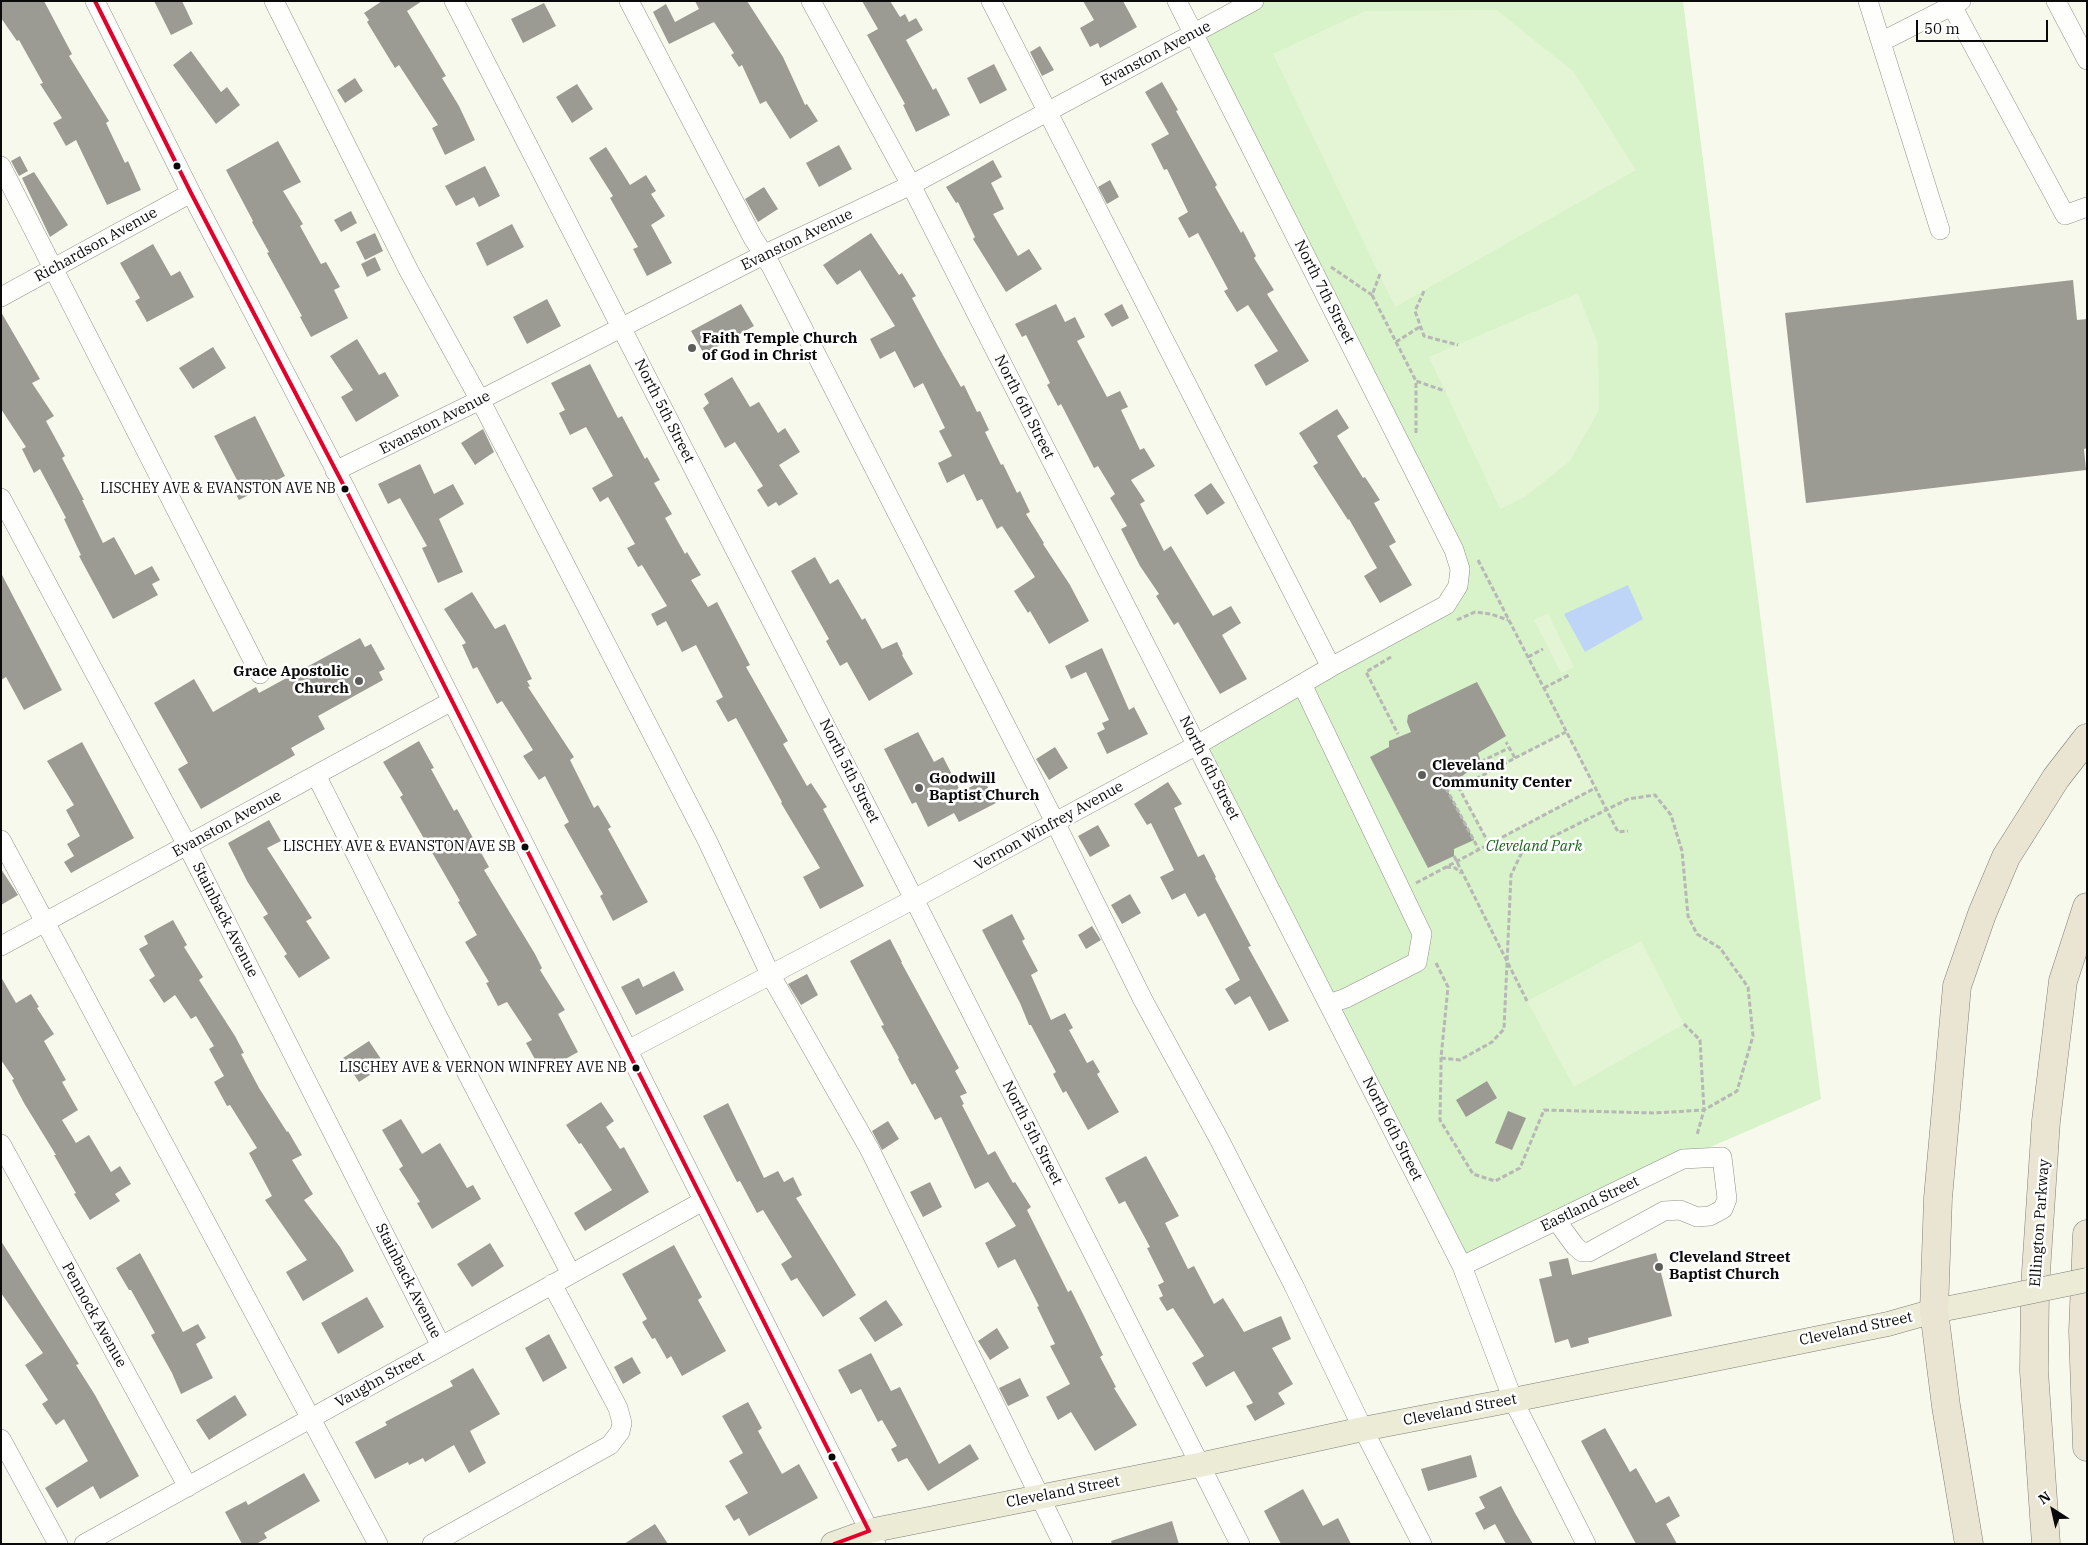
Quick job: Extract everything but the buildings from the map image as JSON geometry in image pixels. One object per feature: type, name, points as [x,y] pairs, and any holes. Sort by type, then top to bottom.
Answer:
[{"type":"highway","points":[[1969,1544],[1946,1406],[1934,1311],[1938,1198],[1957,986],[1982,914],[2006,857],[2056,778],[2087,738]]},
{"type":"highway","name":"Ellington Parkway","points":[[2046,1544],[2034,1370],[2035,1287],[2046,1120],[2064,981],[2087,907]]},
{"type":"highway","points":[[2087,1234],[2083,1331],[2087,1447]]},
{"type":"main road","name":"Cleveland Street","points":[[833,1544],[873,1537],[1039,1496],[1888,1324],[1934,1311],[2087,1280]]},
{"type":"street","points":[[95,1],[191,193],[336,471],[628,1050],[702,1201],[873,1537]]},
{"type":"street","points":[[274,1],[409,271],[480,400],[707,840],[770,974],[870,1150],[1062,1544]]},
{"type":"street","name":"North 5th Street","points":[[454,1],[914,898],[1240,1544]]},
{"type":"street","points":[[629,1],[763,255],[771,266],[1055,822],[1143,1000],[1219,1139],[1290,1278],[1363,1429],[1422,1544]]},
{"type":"street","name":"North 6th Street","points":[[811,1],[911,185],[1462,1266],[1513,1400],[1586,1544]]},
{"type":"street","points":[[991,1],[1332,667]]},
{"type":"street","name":"North 7th Street","points":[[1177,1],[1454,550],[1460,569],[1458,586]]},
{"type":"street","name":"Evanston Avenue","points":[[336,471],[480,400],[763,255],[911,185],[1254,1]]},
{"type":"street","points":[[1868,1],[1940,230]]},
{"type":"street","points":[[2056,1],[2087,60]]},
{"type":"street","points":[[1881,42],[1957,4],[2065,215],[2087,207]]},
{"type":"street","points":[[1,166],[64,292],[226,604],[260,674]]},
{"type":"street","name":"Richardson Avenue","points":[[1,298],[191,193]]},
{"type":"street","name":"Stainback Avenue","points":[[1,498],[187,845],[441,1346]]},
{"type":"street","name":"Vernon Winfrey Avenue","points":[[628,1050],[1197,745],[1446,604],[1458,586]]},
{"type":"street","points":[[1302,684],[1422,934],[1416,962],[1346,998],[1329,1004]]},
{"type":"street","name":"Evanston Avenue","points":[[1,946],[452,701]]},
{"type":"street","points":[[316,775],[570,1274]]},
{"type":"street","points":[[1,840],[378,1544]]},
{"type":"street","name":"Pennock Avenue","points":[[1,1144],[188,1486]]},
{"type":"street","name":"Eastland Street","points":[[1462,1266],[1556,1220],[1683,1159],[1722,1157],[1727,1199],[1723,1209],[1710,1216],[1697,1217],[1680,1210],[1664,1211],[1589,1252],[1582,1252],[1575,1246],[1556,1220]]},
{"type":"street","name":"Vaughn Street","points":[[84,1544],[702,1201]]},
{"type":"street","points":[[432,1544],[610,1444],[620,1432],[622,1423],[618,1408],[552,1284]]},
{"type":"street","points":[[1,1438],[58,1544]]},
{"type":"path","points":[[1325,262],[1372,295],[1416,381],[1416,441]]},
{"type":"path","points":[[1372,295],[1380,274]]},
{"type":"path","points":[[1424,290],[1415,311],[1424,336],[1458,345]]},
{"type":"path","points":[[1396,342],[1421,326]]},
{"type":"path","points":[[1416,381],[1445,391]]},
{"type":"path","points":[[1476,558],[1618,832],[1628,831]]},
{"type":"path","points":[[1452,622],[1475,612],[1491,614],[1509,620]]},
{"type":"path","points":[[1528,657],[1543,649]]},
{"type":"path","points":[[1397,654],[1366,672],[1398,734]]},
{"type":"path","points":[[1544,688],[1569,675]]},
{"type":"path","points":[[1489,844],[1459,788],[1566,732]]},
{"type":"path","points":[[1506,742],[1515,758]]},
{"type":"path","points":[[1474,765],[1509,748]]},
{"type":"path","points":[[1446,788],[1479,850]]},
{"type":"path","points":[[1416,883],[1596,788]]},
{"type":"path","points":[[1435,962],[1448,987],[1442,1058],[1440,1120],[1472,1174],[1495,1182],[1520,1168],[1544,1110],[1654,1113],[1704,1110],[1737,1091],[1753,1036],[1748,987],[1720,948],[1697,934],[1688,916],[1682,851],[1671,815],[1655,795],[1628,799],[1522,852],[1511,875],[1504,1029],[1492,1042],[1460,1060],[1442,1058]]},
{"type":"path","points":[[1454,856],[1527,1001]]},
{"type":"path","points":[[1446,867],[1455,868],[1463,874]]},
{"type":"path","points":[[1684,1024],[1700,1040],[1704,1110],[1697,1135]]},
{"type":"green space","name":"Cleveland Park","points":[[1252,1],[1683,1],[1821,1099],[1683,1159],[1462,1266],[1197,745],[1446,605],[1454,550],[1195,34]]},
{"type":"green space","points":[[1497,10],[1574,72],[1636,170],[1395,307],[1273,54],[1365,11]]},
{"type":"green space","points":[[1578,293],[1598,344],[1599,410],[1570,461],[1525,497],[1500,509],[1429,357]]},
{"type":"green space","points":[[1548,613],[1574,667],[1561,673],[1534,620]]},
{"type":"green space","points":[[1566,732],[1595,788],[1489,844],[1459,788]]},
{"type":"green space","points":[[1641,941],[1684,1024],[1574,1087],[1527,1001]]},
{"type":"water","points":[[1628,585],[1643,619],[1585,652],[1564,614]]},
{"type":"transit line","points":[[95,1],[191,193],[345,488],[869,1531],[834,1544]]},
{"type":"place","name":"Faith Temple Church of God in Christ","points":[[692,348]]},
{"type":"place","name":"LISCHEY AVE & EVANSTON AVE NB","points":[[345,489]]},
{"type":"place","name":"Grace Apostolic Church","points":[[359,681]]},
{"type":"place","name":"Cleveland Community Center","points":[[1422,775]]},
{"type":"place","name":"Goodwill Baptist Church","points":[[919,788]]},
{"type":"place","name":"LISCHEY AVE & EVANSTON AVE SB","points":[[525,847]]},
{"type":"place","name":"LISCHEY AVE & VERNON WINFREY AVE NB","points":[[636,1068]]},
{"type":"place","name":"Cleveland Street Baptist Church","points":[[1659,1267]]}]
